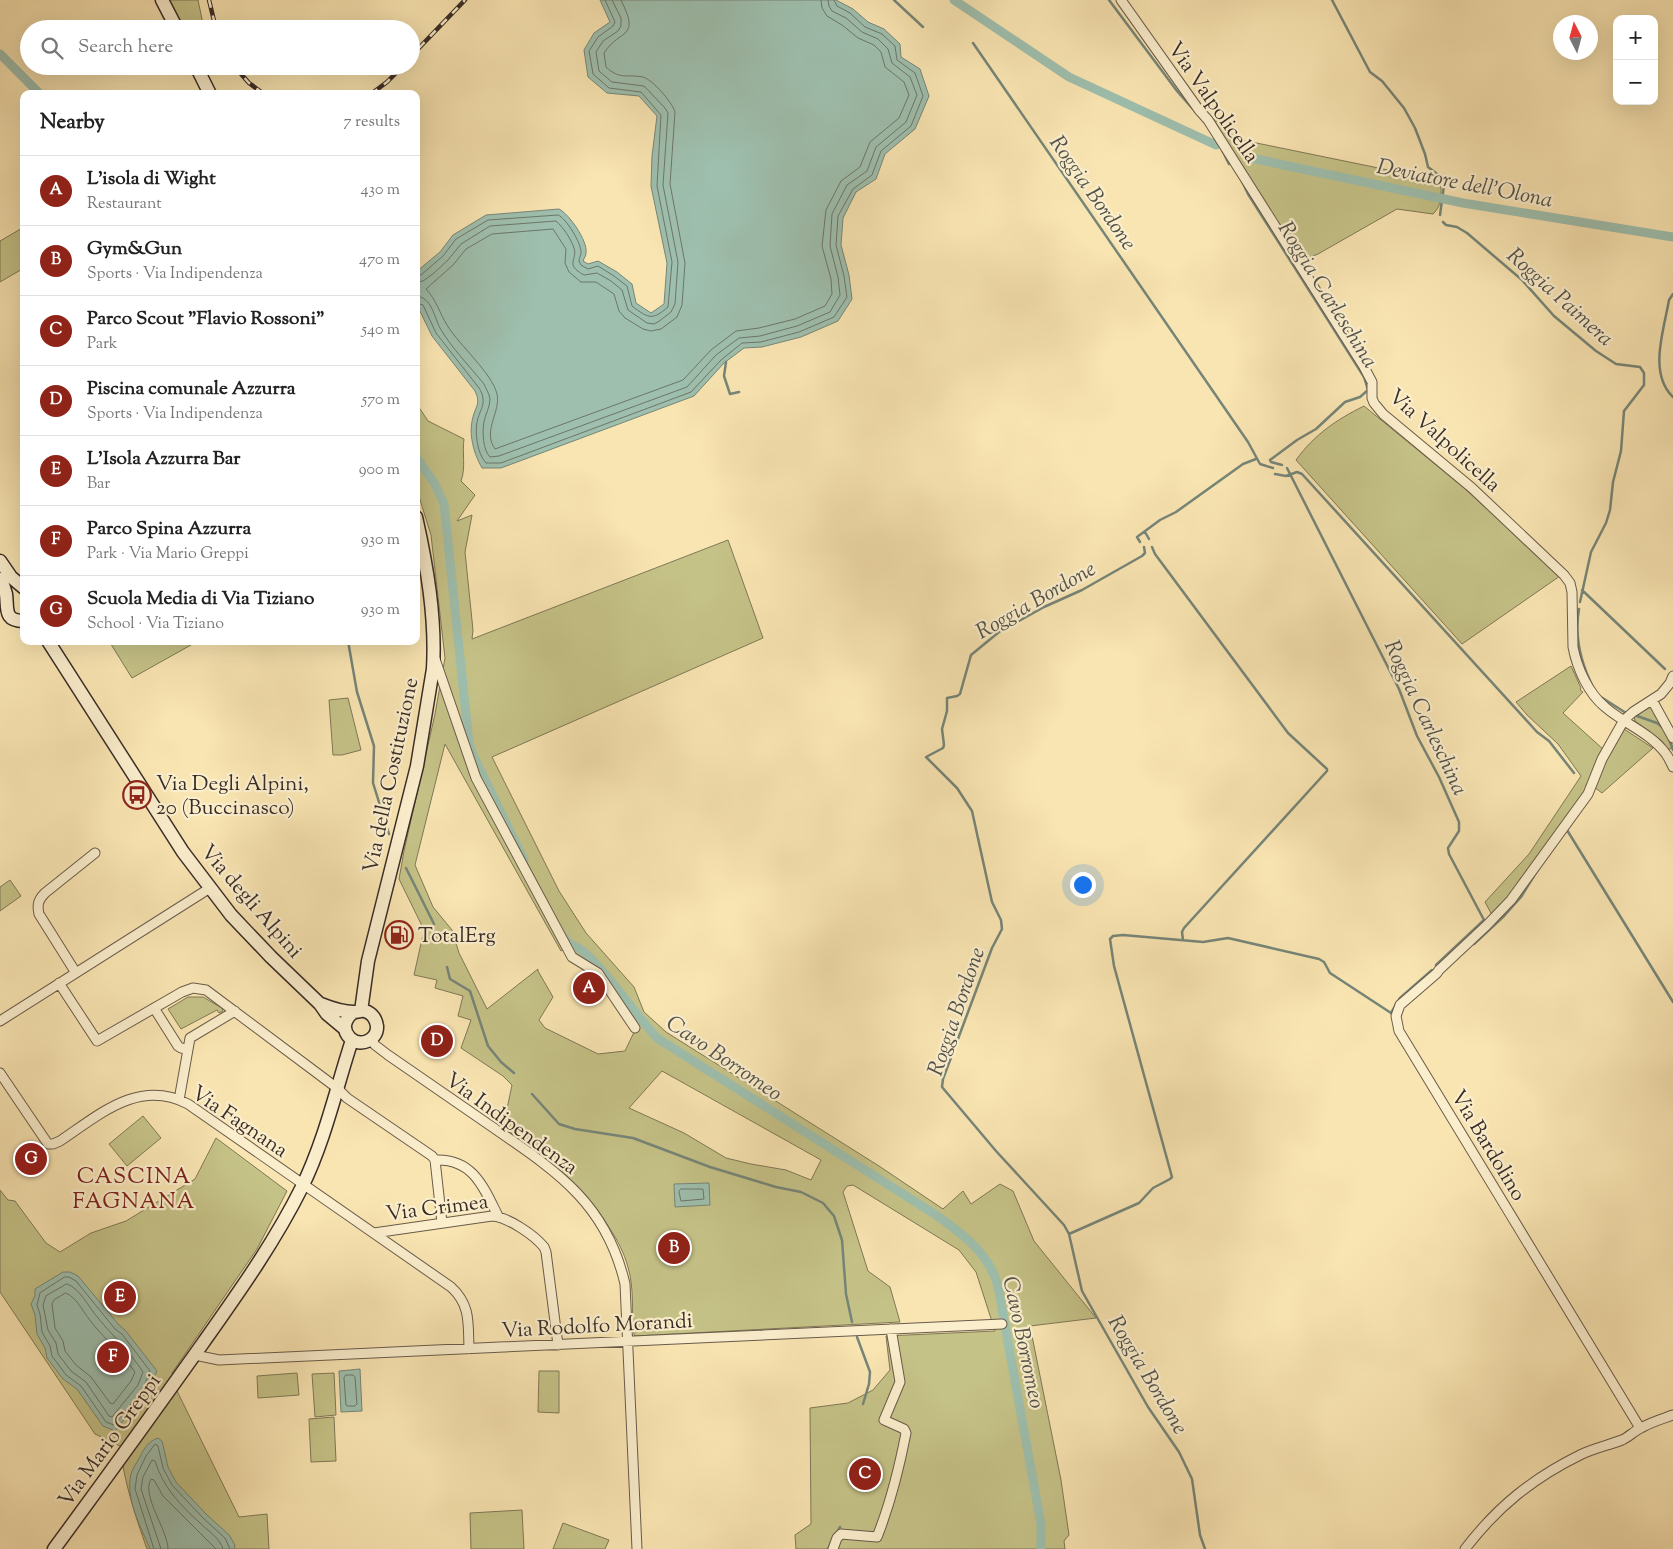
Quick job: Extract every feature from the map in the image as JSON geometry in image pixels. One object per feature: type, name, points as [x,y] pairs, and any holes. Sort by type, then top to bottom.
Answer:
[{"type":"main road","points":[[162,0],[172,20]]},
{"type":"main road","points":[[200,75],[208,90]]},
{"type":"main road","name":"Via della Costituzione","points":[[357,1011],[420,752],[431,686],[434,654],[430,594],[420,539]]},
{"type":"main road","points":[[0,561],[11,577],[20,585]]},
{"type":"main road","points":[[0,579],[5,588],[4,606],[8,614],[19,620]]},
{"type":"main road","points":[[4,606],[14,590],[20,589]]},
{"type":"main road","points":[[0,625],[19,620]]},
{"type":"main road","name":"Via degli Alpini","points":[[50,645],[183,852],[210,888],[246,930],[320,1004],[327,1014],[345,1029]]},
{"type":"main road","points":[[320,1004],[331,1008],[357,1011],[370,1014],[375,1018],[376,1030],[371,1039],[362,1042],[352,1040],[346,1034],[345,1029],[346,1020],[357,1011]]},
{"type":"main road","points":[[195,1355],[271,1244],[303,1184],[324,1131],[352,1040]]},
{"type":"main road","name":"Via Mario Greppi","points":[[54,1549],[195,1355]]},
{"type":"street","name":"Via Valpolicella","points":[[1121,0],[1208,120],[1358,356],[1372,382],[1372,398],[1377,406],[1512,524],[1570,583],[1573,647],[1577,663],[1588,688],[1596,698],[1606,708],[1624,720]]},
{"type":"street","points":[[434,654],[476,778],[572,957],[598,973],[635,1028]]},
{"type":"street","name":"Via Bardolino","points":[[1640,1428],[1399,1031],[1396,1016],[1402,1003],[1437,973],[1511,900],[1588,794],[1602,759],[1624,720],[1661,694],[1673,676]]},
{"type":"street","points":[[1652,700],[1673,738]]},
{"type":"street","points":[[1624,720],[1655,743],[1665,753],[1673,767]]},
{"type":"street","points":[[76,973],[39,914],[37,905],[45,893],[95,853]]},
{"type":"street","points":[[0,1021],[210,888]]},
{"type":"street","points":[[59,983],[97,1042],[188,990],[193,988],[206,990],[337,1088],[346,1098],[432,1156],[435,1160],[442,1223]]},
{"type":"street","points":[[154,1008],[178,1046],[188,1049]]},
{"type":"street","points":[[179,1100],[190,1038],[234,1011]]},
{"type":"street","name":"Via Indipendenza","points":[[371,1039],[375,1045],[388,1055],[557,1173],[586,1202],[610,1240],[621,1266],[625,1284],[637,1549]]},
{"type":"street","name":"Via Fagnana","points":[[0,1073],[48,1144],[60,1141],[105,1111],[129,1098],[146,1095],[160,1096],[188,1104],[443,1281],[457,1293],[466,1306],[469,1349]]},
{"type":"street","points":[[435,1160],[454,1162],[474,1174],[481,1182],[498,1216]]},
{"type":"street","name":"Via Crimea","points":[[374,1233],[498,1216],[512,1222],[544,1247],[558,1345]]},
{"type":"street","name":"Via Rodolfo Morandi","points":[[195,1355],[218,1360],[1002,1324]]},
{"type":"street","points":[[833,1549],[840,1534],[877,1537],[889,1508],[892,1488],[897,1480],[906,1432],[904,1429],[884,1420],[900,1382],[891,1329]]},
{"type":"street","points":[[1465,1549],[1512,1497],[1552,1471],[1584,1454],[1626,1438],[1640,1428],[1673,1415]]},
{"type":"shaded area","points":[[169,0],[198,0],[202,20],[179,20]]},
{"type":"shaded area","points":[[1212,117],[1237,139],[1437,180],[1441,186],[1440,203],[1433,214],[1397,209],[1318,254],[1303,260]]},
{"type":"shaded area","points":[[20,229],[20,270],[0,282],[0,241]]},
{"type":"shaded area","points":[[1364,406],[1464,488],[1560,576],[1462,644],[1296,460],[1318,435]]},
{"type":"shaded area","points":[[420,409],[428,421],[464,439],[461,481],[475,495],[457,521],[472,515],[465,552],[473,630],[472,639],[728,540],[763,638],[492,757],[559,891],[586,933],[634,987],[644,1012],[666,1032],[879,1166],[943,1209],[963,1191],[971,1204],[1000,1184],[1013,1191],[1034,1241],[1096,1318],[1030,1326],[1061,1480],[1069,1535],[1064,1541],[1065,1549],[796,1549],[795,1535],[811,1524],[810,1408],[848,1403],[873,1390],[890,1370],[886,1336],[995,1331],[976,1272],[959,1250],[853,1185],[847,1186],[843,1192],[868,1271],[890,1287],[900,1322],[635,1336],[633,1332],[630,1275],[623,1252],[613,1234],[588,1197],[563,1172],[503,1128],[512,1085],[503,1076],[461,1048],[471,1020],[458,1016],[463,996],[435,988],[437,980],[414,975],[424,930],[399,879],[435,714],[445,658],[431,535],[420,500]],"holes":[[[445,744],[561,951],[567,948],[582,959],[637,1026],[625,1051],[598,1054],[545,1028],[539,1020],[553,997],[538,969],[487,1009],[459,953],[452,930],[433,907],[415,865]],[[662,1071],[821,1160],[811,1180],[786,1170],[726,1158],[684,1133],[629,1108]]]},
{"type":"shaded area","points":[[111,645],[191,645],[132,678]]},
{"type":"shaded area","points":[[1571,666],[1581,688],[1580,690],[1583,692],[1563,713],[1604,750],[1589,787],[1518,886],[1492,915],[1485,902],[1529,854],[1581,776],[1558,744],[1516,702]]},
{"type":"shaded area","points":[[348,698],[361,750],[342,755],[333,755],[329,700]]},
{"type":"shaded area","points":[[1653,706],[1673,747],[1668,750],[1662,741],[1635,721],[1634,715]]},
{"type":"shaded area","points":[[1624,729],[1653,748],[1602,793],[1594,787],[1601,767]]},
{"type":"shaded area","points":[[10,880],[21,896],[0,911],[0,887]]},
{"type":"shaded area","points":[[188,997],[203,997],[222,1008],[223,1011],[219,1013],[217,1010],[181,1029],[168,1009]]},
{"type":"shaded area","points":[[143,1116],[161,1138],[127,1166],[109,1144]]},
{"type":"shaded area","points":[[216,1138],[287,1191],[257,1249],[172,1373],[178,1393],[239,1517],[267,1514],[269,1549],[147,1549],[127,1485],[120,1446],[95,1434],[0,1292],[0,1190],[8,1200],[15,1201],[46,1243],[60,1252],[91,1233],[126,1221],[195,1179]]},
{"type":"shaded area","points":[[539,1371],[559,1371],[559,1413],[538,1412]]},
{"type":"shaded area","points":[[297,1373],[299,1395],[258,1398],[257,1376]]},
{"type":"shaded area","points":[[334,1373],[336,1415],[315,1417],[312,1374]]},
{"type":"shaded area","points":[[334,1417],[336,1461],[311,1462],[309,1419]]},
{"type":"shaded area","points":[[522,1510],[524,1549],[471,1549],[470,1513]]},
{"type":"shaded area","points":[[563,1523],[609,1540],[605,1549],[553,1549]]},
{"type":"water","points":[[600,0],[836,0],[853,9],[868,22],[884,29],[900,44],[901,57],[920,69],[929,96],[915,129],[885,154],[876,179],[856,192],[843,218],[841,245],[849,275],[852,299],[838,321],[801,337],[762,347],[744,348],[724,363],[694,396],[501,468],[482,468],[474,450],[471,430],[478,402],[477,395],[432,336],[420,311],[420,269],[440,252],[453,235],[486,215],[559,209],[568,216],[581,235],[586,248],[583,261],[588,264],[598,261],[617,272],[632,284],[636,303],[651,313],[664,304],[667,263],[651,186],[652,156],[657,116],[639,96],[607,93],[588,77],[584,50],[594,33],[610,22]]},
{"type":"water","points":[[709,1183],[710,1205],[675,1207],[674,1184]]},
{"type":"water","points":[[63,1272],[70,1272],[78,1276],[125,1330],[157,1371],[147,1391],[115,1431],[103,1426],[77,1389],[63,1379],[47,1358],[45,1348],[37,1334],[35,1315],[31,1304],[35,1296],[35,1289]]},
{"type":"water","points":[[360,1369],[362,1411],[341,1412],[339,1371]]},
{"type":"water","points":[[158,1438],[162,1441],[168,1467],[176,1482],[229,1535],[235,1545],[234,1549],[150,1549],[135,1513],[130,1493],[130,1483],[131,1474],[143,1451],[149,1443]]},
{"type":"waterway","name":"Roggia Bordone","points":[[894,0],[923,27]]},
{"type":"waterway","name":"Deviatore dell'Olona","points":[[954,0],[1069,77],[1216,145]]},
{"type":"waterway","name":"Roggia Carleschina","points":[[1109,0],[1177,91],[1192,108]]},
{"type":"waterway","name":"Roggia Paimera","points":[[1332,0],[1370,72],[1382,81],[1404,108],[1415,128],[1428,167],[1441,177],[1444,185],[1440,215]]},
{"type":"waterway","name":"Roggia Bordone","points":[[973,43],[1248,442],[1260,464],[1273,468]]},
{"type":"waterway","name":"Cavo Borromeo","points":[[0,54],[20,74]]},
{"type":"waterway","name":"Cavo Borromeo","points":[[21,75],[36,90]]},
{"type":"waterway","name":"Roggia Carleschina","points":[[1222,150],[1229,164]]},
{"type":"waterway","name":"Deviatore dell'Olona","points":[[1251,158],[1463,203],[1673,237]]},
{"type":"waterway","name":"Roggia Carleschina","points":[[1241,179],[1248,194],[1364,377],[1368,390],[1360,397],[1345,402],[1316,429],[1270,460],[1282,465]]},
{"type":"waterway","name":"Roggia Paimera","points":[[1443,222],[1467,233],[1522,280],[1554,316],[1596,351],[1616,364],[1640,367],[1644,373],[1644,385],[1624,411],[1621,451],[1613,482],[1610,510],[1606,523],[1591,552],[1580,602]]},
{"type":"waterway","points":[[1673,294],[1669,300],[1661,338],[1659,364],[1665,387],[1673,397]]},
{"type":"waterway","points":[[726,362],[724,376],[730,394],[739,392]]},
{"type":"waterway","name":"Roggia Bordone","points":[[1140,542],[1137,537],[1160,520],[1176,512],[1243,464],[1256,459]]},
{"type":"waterway","name":"Cavo Borromeo","points":[[420,463],[435,484],[444,504],[469,743],[524,860]]},
{"type":"waterway","name":"Roggia Carleschina","points":[[1287,468],[1399,689],[1417,736],[1439,777],[1459,822],[1459,831],[1448,848],[1449,854],[1484,920],[1436,965]]},
{"type":"waterway","points":[[1275,474],[1286,476],[1297,472],[1302,474],[1537,732],[1549,741],[1574,773]]},
{"type":"waterway","points":[[1145,532],[1149,539]]},
{"type":"waterway","name":"Roggia Bordone","points":[[1144,547],[1145,553],[1142,556],[1082,590],[1044,607],[999,632],[971,655],[960,694],[947,698],[947,711],[942,729],[943,748],[926,757],[957,788],[972,811],[992,902],[1001,920],[1002,929],[992,948],[943,1079],[942,1087],[996,1151],[1064,1225],[1069,1234],[1082,1291],[1148,1407],[1179,1452],[1192,1479],[1200,1535],[1205,1549]]},
{"type":"waterway","points":[[1152,547],[1155,554],[1288,733],[1327,769],[1184,928],[1182,932],[1183,940]]},
{"type":"waterway","name":"Roggia Paimera","points":[[1582,590],[1665,669]]},
{"type":"waterway","name":"Roggia Paimera","points":[[1579,609],[1578,640],[1585,670],[1594,689]]},
{"type":"waterway","points":[[349,645],[357,692],[374,746],[373,783],[389,834]]},
{"type":"waterway","name":"Roggia Paimera","points":[[1601,697],[1626,713]]},
{"type":"waterway","name":"Roggia Paimera","points":[[1637,716],[1657,723],[1662,727]]},
{"type":"waterway","name":"Roggia Paimera","points":[[1669,739],[1673,750]]},
{"type":"waterway","name":"Roggia Carleschina","points":[[1565,832],[1567,830],[1673,1002]]},
{"type":"waterway","points":[[406,868],[434,924]]},
{"type":"waterway","name":"Roggia Carleschina","points":[[1474,944],[1521,897],[1537,871]]},
{"type":"waterway","points":[[1069,1234],[1139,1203],[1153,1188],[1172,1177],[1114,966],[1110,939],[1113,936],[1123,935],[1203,942],[1228,938],[1319,959],[1324,962],[1330,973],[1391,1013],[1400,998],[1432,970]]},
{"type":"waterway","name":"Cavo Borromeo","points":[[563,936],[567,941],[584,952],[598,966],[657,1038],[936,1215],[963,1235],[979,1251],[992,1270],[999,1293],[1041,1524],[1041,1549]]},
{"type":"waterway","points":[[447,967],[450,979],[470,991],[488,1046],[501,1062],[514,1073]]},
{"type":"waterway","points":[[532,1094],[559,1124],[575,1129],[633,1138],[710,1167],[776,1187],[801,1192],[823,1203],[834,1216],[842,1240],[846,1294],[852,1322]]},
{"type":"waterway","points":[[857,1337],[870,1372],[869,1384],[863,1404]]},
{"type":"waterway","points":[[836,1534],[840,1527]]},
{"type":"waterway","points":[[828,1549],[831,1543]]},
{"type":"railway","points":[[209,0],[214,20]]},
{"type":"railway","points":[[420,47],[465,0]]},
{"type":"railway","points":[[242,75],[259,90]]},
{"type":"railway","points":[[376,90],[394,75]]},
{"type":"place","name":"Via Degli Alpini, 20 (Buccinasco)","points":[[137,795]]},
{"type":"place","name":"TotalErg","points":[[399,935]]},
{"type":"place","name":"L'isola di Wight","points":[[589,988]]},
{"type":"place","name":"Piscina comunale Azzurra","points":[[437,1041]]},
{"type":"place","name":"Scuola Media di Via Tiziano","points":[[31,1159]]},
{"type":"place","name":"Gym&Gun","points":[[674,1248]]},
{"type":"place","name":"L'Isola Azzurra Bar","points":[[120,1297]]},
{"type":"place","name":"Parco Spina Azzurra","points":[[113,1357]]},
{"type":"place","name":"Parco Scout \"Flavio Rossoni\"","points":[[865,1474]]},
{"type":"district","name":"CASCINA FAGNANA","points":[[134,1188]]}]
